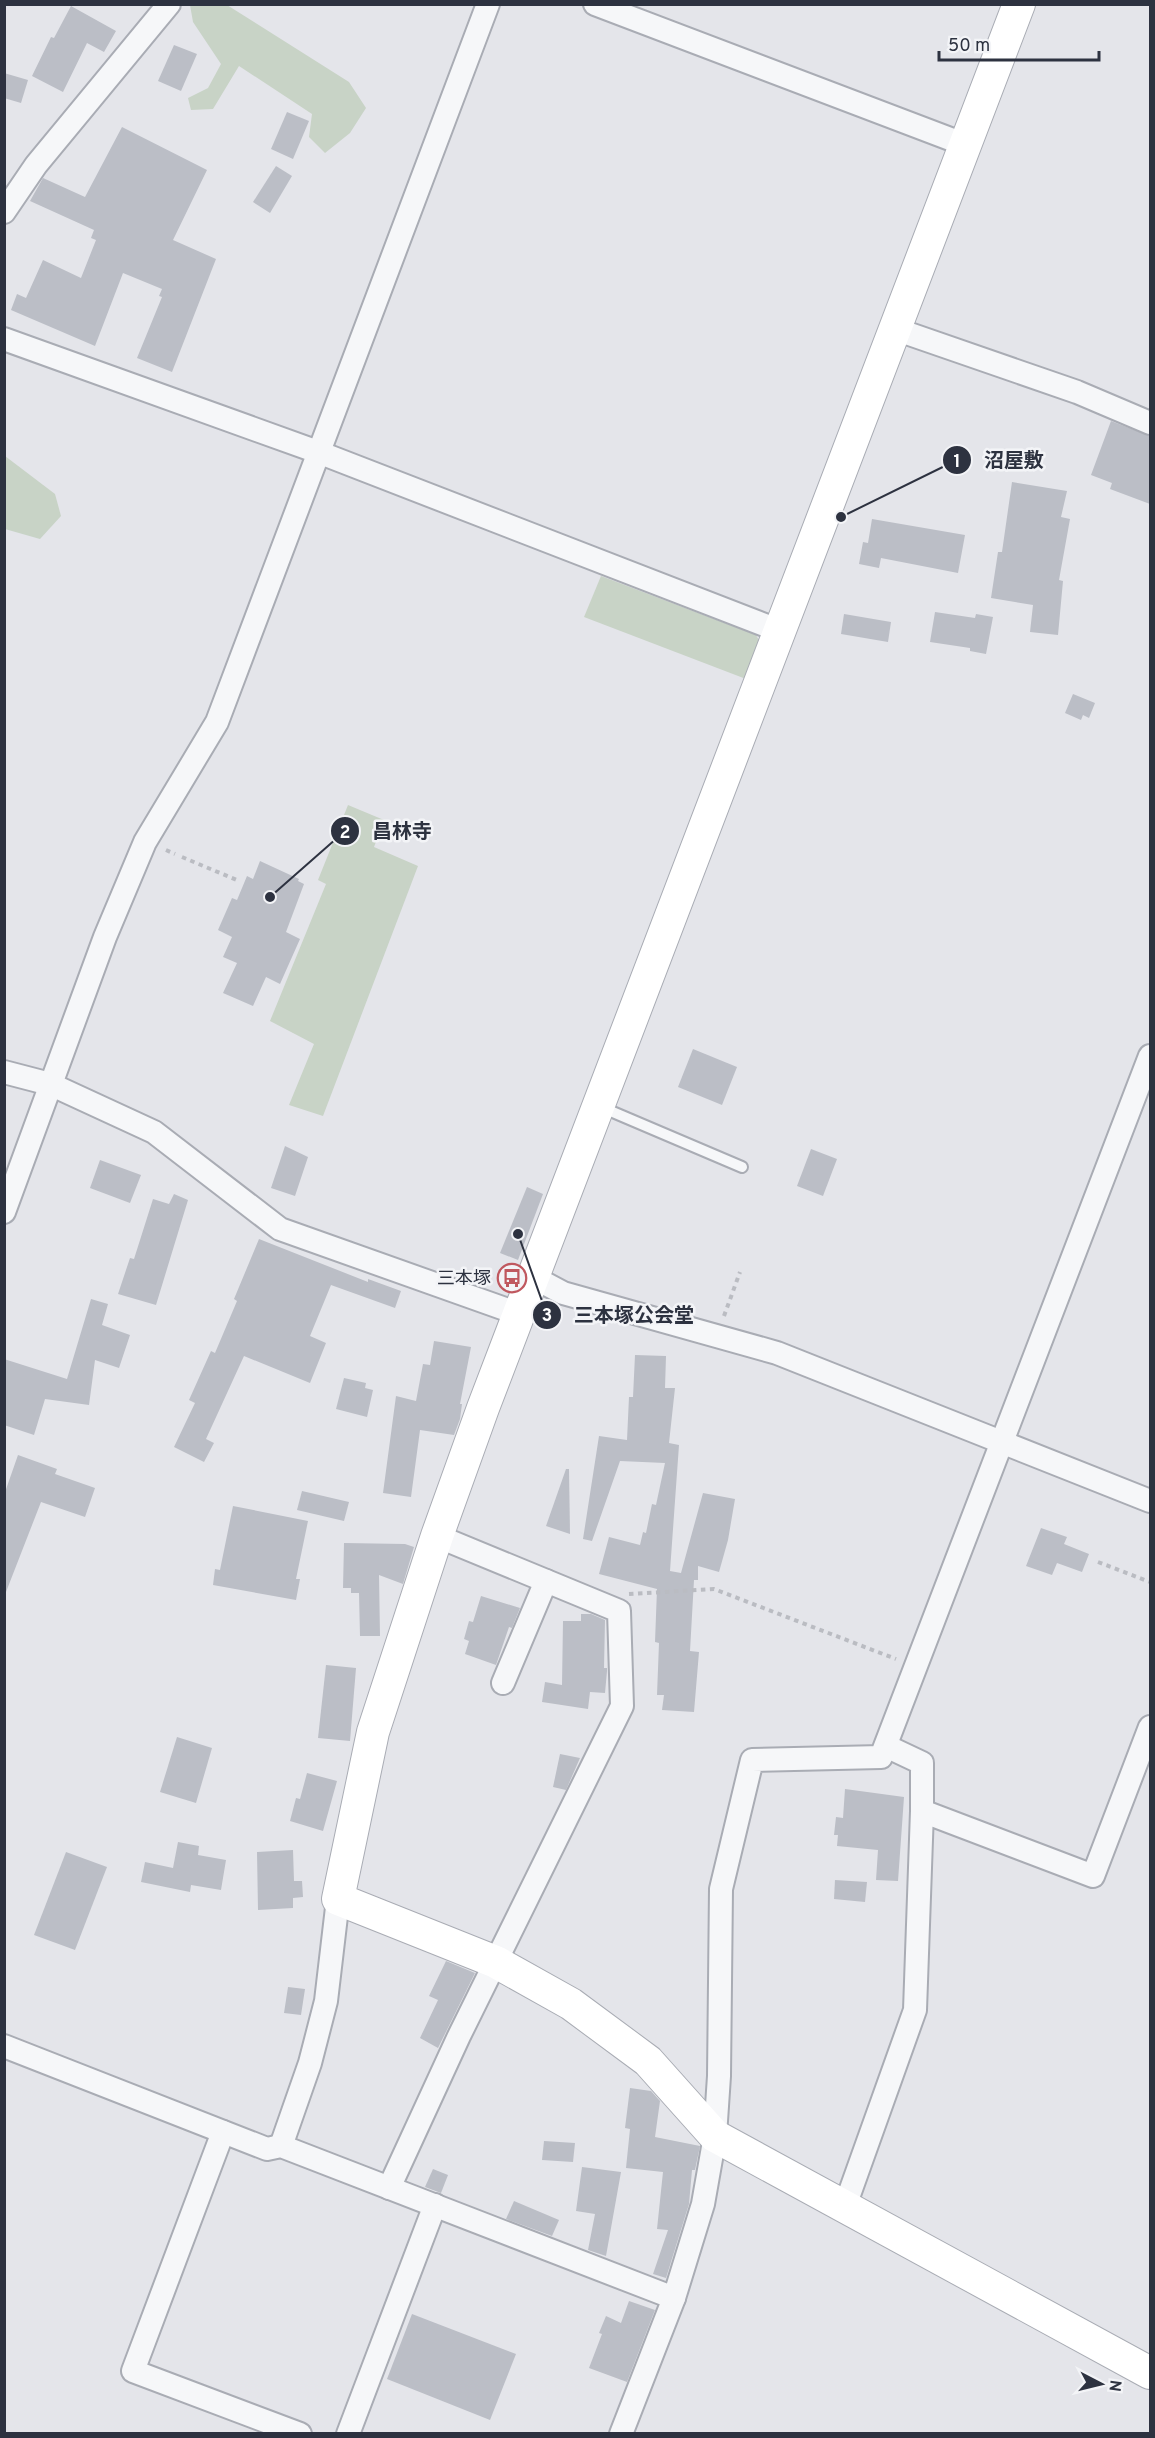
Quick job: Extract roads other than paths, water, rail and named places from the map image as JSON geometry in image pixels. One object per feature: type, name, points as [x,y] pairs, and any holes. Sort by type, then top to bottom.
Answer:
[{"type":"street","points":[[4,212],[36,165],[169,4]]},
{"type":"street","points":[[4,1212],[105,937],[145,842],[217,722],[488,4]]},
{"type":"street","points":[[595,4],[966,145]]},
{"type":"street","points":[[281,2146],[310,2062],[326,2001],[338,1899],[373,1732],[437,1536],[598,1105],[1019,4]]},
{"type":"street","points":[[895,330],[1077,393],[1150,423]]},
{"type":"street","points":[[4,339],[318,452],[780,631]]},
{"type":"street","points":[[621,2433],[674,2298],[703,2204],[715,2136],[719,2076],[721,1889],[752,1760],[881,1757],[1150,1056]]},
{"type":"street","points":[[4,1072],[50,1084],[154,1132],[280,1229],[519,1314]]},
{"type":"street","points":[[533,1277],[563,1293],[777,1353],[1150,1501]]},
{"type":"street","points":[[389,2188],[459,2036],[622,1706],[619,1611],[437,1536]]},
{"type":"street","points":[[503,1683],[546,1581]]},
{"type":"street","points":[[922,1811],[1093,1876],[1150,1727]]},
{"type":"street","points":[[845,2206],[915,2010],[922,1763],[886,1746]]},
{"type":"street","points":[[338,1899],[496,1962],[571,2004],[648,2061],[715,2136],[1150,2373]]},
{"type":"street","points":[[4,2046],[267,2149],[281,2146],[674,2298]]},
{"type":"street","points":[[223,2132],[134,2371],[300,2433]]},
{"type":"street","points":[[348,2433],[435,2205]]},
{"type":"lane","points":[[598,1105],[742,1167]]},
{"type":"place","name":"沼屋敷","points":[[841,517]]},
{"type":"place","name":"昌林寺","points":[[270,897]]},
{"type":"place","name":"三本塚公会堂","points":[[518,1234]]},
{"type":"place","name":"三本塚","points":[[512,1278]]}]
